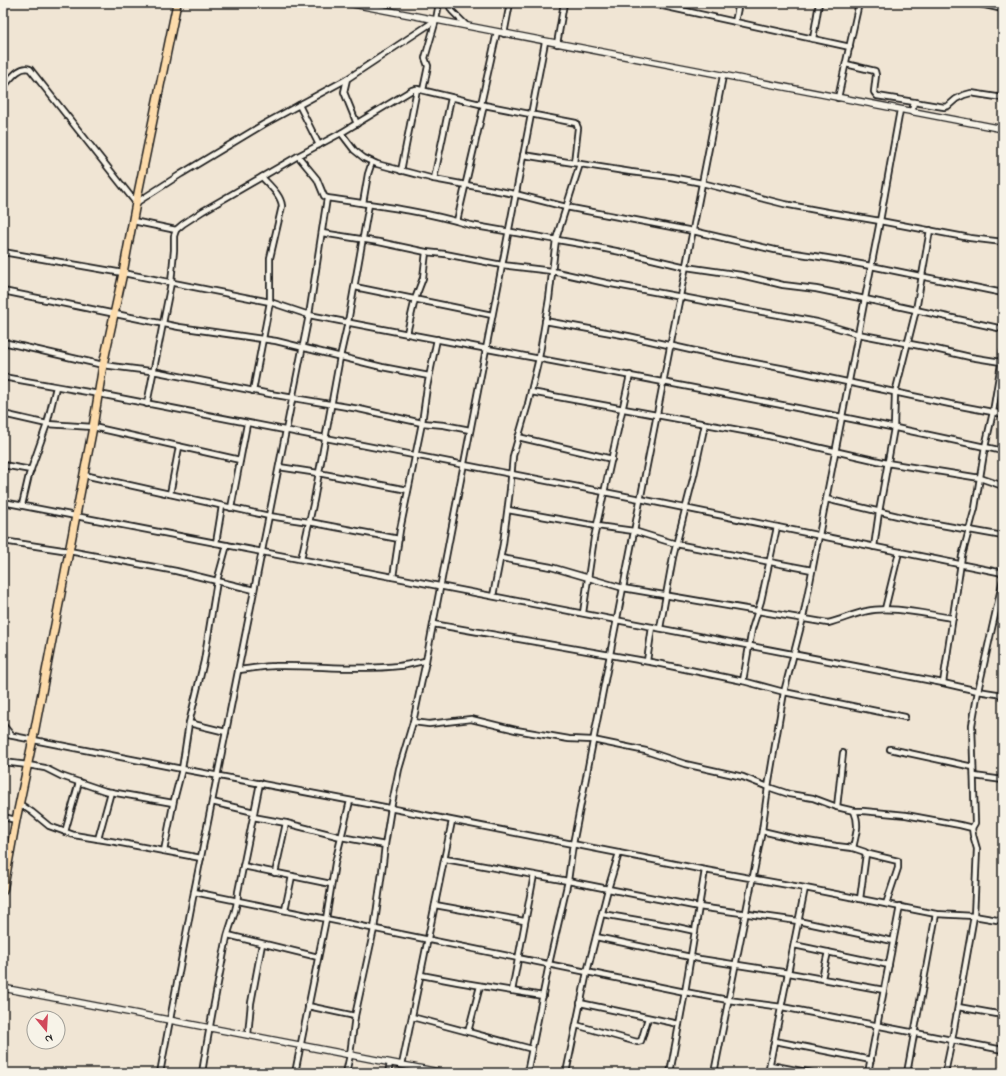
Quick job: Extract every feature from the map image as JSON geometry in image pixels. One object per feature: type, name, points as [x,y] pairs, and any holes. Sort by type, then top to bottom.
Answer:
[{"type":"main road","points":[[3,891],[6,860],[28,765],[93,427],[103,365],[177,3]]},
{"type":"street","points":[[348,3],[1003,129]]},
{"type":"street","points":[[401,171],[420,90],[428,66],[425,58],[436,20],[439,3]]},
{"type":"street","points":[[448,3],[452,11],[467,26]]},
{"type":"street","points":[[504,34],[510,3]]},
{"type":"street","points":[[557,44],[564,3]]},
{"type":"street","points":[[649,3],[850,47]]},
{"type":"street","points":[[676,9],[677,3]]},
{"type":"street","points":[[734,22],[739,3]]},
{"type":"street","points":[[812,39],[819,3]]},
{"type":"street","points":[[838,98],[859,3]]},
{"type":"street","points":[[976,3],[1003,9]]},
{"type":"street","points":[[3,87],[20,69],[30,69],[136,204],[181,174],[264,124],[347,79],[436,20]]},
{"type":"street","points":[[457,221],[497,32]]},
{"type":"street","points":[[346,1073],[355,1016],[374,928],[390,808],[398,769],[413,722],[426,660],[545,42]]},
{"type":"street","points":[[846,64],[875,71],[874,92],[877,96],[944,107],[948,106],[964,94],[971,93],[1003,98]]},
{"type":"street","points":[[527,1073],[549,964],[568,881],[573,844],[593,740],[723,76]]},
{"type":"street","points":[[347,79],[344,92],[357,124]]},
{"type":"street","points":[[147,404],[171,283],[174,236],[176,230],[186,221],[203,210],[357,124],[412,90],[420,90],[482,105],[576,123],[578,128],[574,163]]},
{"type":"street","points":[[434,179],[451,98]]},
{"type":"street","points":[[912,112],[914,102]]},
{"type":"street","points":[[300,105],[319,145]]},
{"type":"street","points":[[714,1073],[762,830],[784,692],[803,618],[900,110]]},
{"type":"street","points":[[341,133],[354,150],[372,162],[434,179],[516,194],[566,207],[693,231],[775,250],[871,266],[1003,293]]},
{"type":"street","points":[[523,155],[671,177],[745,193],[784,204],[880,220],[970,238],[1003,242]]},
{"type":"street","points":[[298,156],[317,179],[324,196],[327,198],[398,208],[470,225],[624,252],[686,267],[741,275],[783,285],[816,289],[865,298],[1003,329]]},
{"type":"street","points":[[363,203],[368,174],[372,162]]},
{"type":"street","points":[[493,596],[501,558],[508,510],[512,456],[531,392],[539,358],[549,299],[556,239],[580,164]]},
{"type":"street","points":[[253,391],[270,302],[270,258],[282,206],[279,196],[262,177]]},
{"type":"street","points":[[160,1073],[194,892],[309,315],[327,198]]},
{"type":"street","points":[[301,559],[370,204]]},
{"type":"street","points":[[133,221],[176,230]]},
{"type":"street","points":[[874,547],[894,428],[895,392],[916,310],[930,230]]},
{"type":"street","points":[[322,233],[363,239],[502,265],[552,272],[817,322],[858,334],[1001,362]]},
{"type":"street","points":[[3,252],[123,273],[270,302],[309,315],[663,381],[1003,451]]},
{"type":"street","points":[[407,334],[415,298],[423,278],[426,252]]},
{"type":"street","points":[[355,287],[415,298],[492,315]]},
{"type":"street","points":[[3,292],[162,323],[262,339],[429,376]]},
{"type":"street","points":[[545,321],[628,336],[670,346],[1003,414]]},
{"type":"street","points":[[393,577],[398,539],[416,456],[429,376],[437,339]]},
{"type":"street","points":[[3,342],[103,365],[153,372],[359,409],[422,423],[470,430]]},
{"type":"street","points":[[943,683],[962,556],[975,508],[984,447],[993,412],[1003,352]]},
{"type":"street","points":[[583,613],[597,526],[630,375]]},
{"type":"street","points":[[3,377],[99,394],[463,466],[686,508],[1003,573]]},
{"type":"street","points":[[22,506],[31,470],[47,424],[56,387]]},
{"type":"street","points":[[531,392],[755,433],[888,463],[980,478],[1003,486]]},
{"type":"street","points":[[3,414],[47,424],[93,427],[240,460]]},
{"type":"street","points":[[231,508],[247,424]]},
{"type":"street","points":[[660,628],[673,557],[694,475],[705,424]]},
{"type":"street","points":[[518,437],[612,459]]},
{"type":"street","points":[[170,494],[179,447]]},
{"type":"street","points":[[3,465],[31,470]]},
{"type":"street","points":[[279,467],[408,490]]},
{"type":"street","points":[[84,475],[269,516],[398,539]]},
{"type":"street","points":[[826,499],[919,521],[1003,536]]},
{"type":"street","points":[[3,502],[1003,695]]},
{"type":"street","points":[[216,543],[222,506]]},
{"type":"street","points":[[508,510],[634,531],[676,544],[812,570]]},
{"type":"street","points":[[743,681],[752,629],[761,601],[777,527]]},
{"type":"street","points":[[3,541],[69,551],[176,571],[254,590]]},
{"type":"street","points":[[164,851],[173,803],[182,769],[188,723],[204,661],[217,581],[227,545]]},
{"type":"street","points":[[885,609],[899,552]]},
{"type":"street","points":[[501,558],[550,567],[623,588],[828,623],[867,611],[885,609],[953,618]]},
{"type":"street","points":[[945,1073],[974,916],[977,849],[972,828],[975,823],[972,725],[1003,579]]},
{"type":"street","points":[[433,624],[647,661],[743,681],[784,692],[905,717]]},
{"type":"street","points":[[647,661],[652,627]]},
{"type":"street","points":[[238,670],[274,666],[376,668],[399,666],[426,660]]},
{"type":"street","points":[[413,722],[429,724],[471,719],[516,730],[569,739],[593,740],[646,752],[685,764],[743,777],[789,794],[813,798],[837,807],[854,811],[863,810],[906,815],[960,824],[972,828]]},
{"type":"street","points":[[188,723],[226,732]]},
{"type":"street","points":[[3,726],[11,735]]},
{"type":"street","points":[[3,734],[752,879],[860,898],[936,914],[974,916],[1003,921]]},
{"type":"street","points":[[890,749],[973,768]]},
{"type":"street","points":[[837,807],[843,753]]},
{"type":"street","points":[[3,762],[45,768],[61,776],[111,792],[173,803]]},
{"type":"street","points":[[974,776],[1003,780]]},
{"type":"street","points":[[65,832],[79,782]]},
{"type":"street","points":[[202,1073],[209,1028],[228,935],[238,901],[238,892],[260,783]]},
{"type":"street","points":[[98,839],[111,792]]},
{"type":"street","points":[[295,1073],[326,919],[335,863],[350,801]]},
{"type":"street","points":[[212,802],[341,837],[385,845]]},
{"type":"street","points":[[20,804],[49,826],[74,835],[201,858]]},
{"type":"street","points":[[853,848],[858,830],[854,811]]},
{"type":"street","points":[[3,817],[16,820]]},
{"type":"street","points":[[402,1065],[452,821]]},
{"type":"street","points":[[275,873],[286,823]]},
{"type":"street","points":[[762,830],[796,839],[853,848],[865,853],[898,861],[898,868],[886,904]]},
{"type":"street","points":[[566,1073],[587,972],[608,889],[619,853]]},
{"type":"street","points":[[860,898],[865,853]]},
{"type":"street","points":[[444,859],[568,881],[699,907],[798,921],[893,941]]},
{"type":"street","points":[[243,866],[331,884]]},
{"type":"street","points":[[670,1073],[705,870]]},
{"type":"street","points":[[512,991],[524,921],[534,875]]},
{"type":"street","points":[[285,910],[292,876]]},
{"type":"street","points":[[768,1073],[805,888]]},
{"type":"street","points":[[194,892],[685,992],[728,1000],[782,1007],[1003,1050]]},
{"type":"street","points":[[435,905],[524,921]]},
{"type":"street","points":[[868,1073],[900,906]]},
{"type":"street","points":[[602,914],[672,926],[695,932]]},
{"type":"street","points":[[907,1073],[936,914]]},
{"type":"street","points":[[228,935],[318,957]]},
{"type":"street","points":[[596,937],[691,957],[789,972],[884,990]]},
{"type":"street","points":[[248,1035],[251,1003],[262,944]]},
{"type":"street","points":[[794,945],[889,965]]},
{"type":"street","points":[[822,978],[828,952]]},
{"type":"street","points":[[421,974],[480,986],[543,996]]},
{"type":"street","points":[[468,1032],[480,986]]},
{"type":"street","points":[[3,988],[444,1073]]},
{"type":"street","points":[[580,1003],[679,1024]]},
{"type":"street","points":[[308,1006],[355,1016]]},
{"type":"street","points":[[958,1007],[1003,1015]]},
{"type":"street","points":[[412,1018],[532,1048]]},
{"type":"street","points":[[576,1025],[637,1042],[641,1041],[648,1018]]},
{"type":"street","points":[[775,1041],[871,1060]]},
{"type":"street","points":[[388,1073],[390,1063]]},
{"type":"street","points":[[770,1065],[812,1073]]}]
